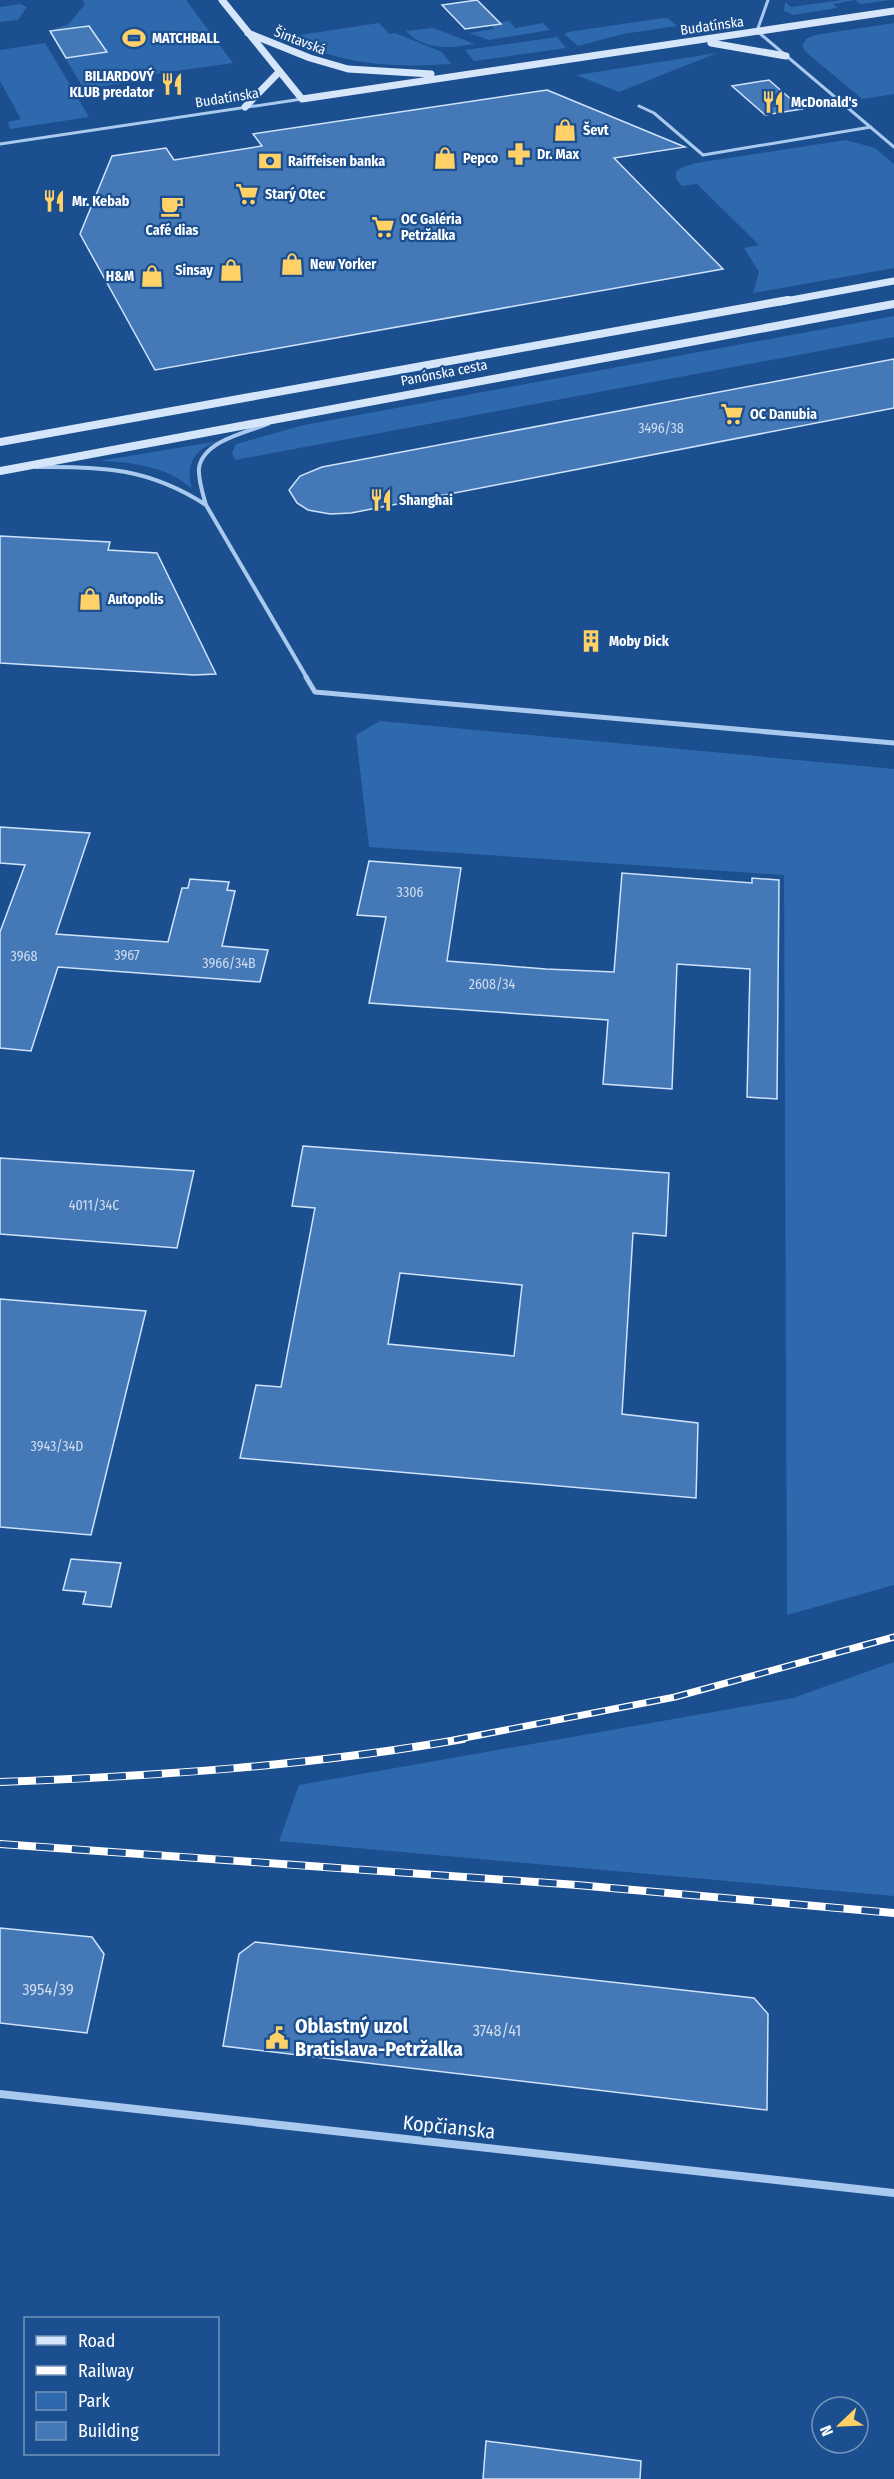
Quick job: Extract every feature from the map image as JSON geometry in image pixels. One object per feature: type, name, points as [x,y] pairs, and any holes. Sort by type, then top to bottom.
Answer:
[{"type":"main road","name":"Šintavská","points":[[222,0],[244,31],[302,99]]},
{"type":"main road","name":"Budatínska","points":[[302,99],[894,10]]},
{"type":"main road","name":"Šintavská","points":[[244,31],[301,56],[348,69]]},
{"type":"main road","points":[[680,43],[737,46],[786,56]]},
{"type":"main road","name":"Budatínska","points":[[348,69],[457,75]]},
{"type":"main road","points":[[245,107],[279,72]]},
{"type":"main road","name":"Panónska cesta","points":[[0,442],[894,281]]},
{"type":"main road","name":"Panónska cesta","points":[[0,471],[894,304]]},
{"type":"street","name":"Budatínska","points":[[757,31],[768,0]]},
{"type":"street","points":[[757,31],[894,147]]},
{"type":"street","name":"Budatínska","points":[[0,144],[302,99]]},
{"type":"street","points":[[639,106],[654,113],[703,155],[871,128]]},
{"type":"street","points":[[279,418],[226,440],[206,454],[199,468],[206,506],[315,692],[894,742]]},
{"type":"street","points":[[18,468],[92,466],[134,471],[177,486],[206,506]]},
{"type":"street","name":"Kopčianska","points":[[0,2094],[894,2193]]},
{"type":"green space","name":"MATCHBALL","points":[[82,0],[186,0],[233,63],[134,77],[136,81],[84,89],[49,31],[69,24],[85,4]]},
{"type":"green space","points":[[855,0],[833,4],[837,8],[793,15],[784,11],[785,2],[791,7]]},
{"type":"green space","points":[[855,0],[891,0],[860,4]]},
{"type":"green space","points":[[20,4],[27,7],[18,20],[0,22],[0,7]]},
{"type":"green space","points":[[669,19],[677,26],[623,34],[578,46],[564,34],[568,32]]},
{"type":"green space","points":[[509,21],[515,28],[543,23],[550,30],[489,40],[469,33],[494,29],[490,24]]},
{"type":"green space","points":[[379,23],[389,34],[395,33],[442,52],[451,64],[387,65],[346,59],[326,54],[287,37]]},
{"type":"green space","points":[[894,23],[894,94],[862,99],[806,52],[802,46],[806,39],[815,35]]},
{"type":"green space","points":[[433,28],[475,44],[448,47],[430,45],[421,42],[406,31]]},
{"type":"green space","points":[[557,37],[566,48],[474,61],[465,50]]},
{"type":"green space","points":[[45,43],[89,117],[10,129],[8,122],[21,119],[0,81],[0,50]]},
{"type":"green space","points":[[717,53],[619,92],[576,75],[577,75]]},
{"type":"green space","points":[[846,140],[875,148],[894,164],[894,268],[753,293],[759,272],[744,248],[759,245],[697,184],[682,186],[676,179],[676,172],[696,163]]},
{"type":"green space","points":[[894,316],[894,337],[235,460],[232,453],[236,444],[304,425]]},
{"type":"green space","points":[[219,441],[204,448],[194,458],[190,472],[192,489],[172,475],[160,470],[136,464],[99,461]]},
{"type":"green space","points":[[380,721],[894,769],[894,1585],[787,1615],[784,875],[369,847],[356,735]]},
{"type":"green space","points":[[894,1662],[894,1896],[279,1841],[299,1785],[793,1698]]},
{"type":"building","points":[[477,0],[501,24],[465,29],[442,5]]},
{"type":"building","points":[[89,26],[107,52],[66,58],[50,31]]},
{"type":"building","name":"McDonald's","points":[[769,80],[802,109],[765,115],[732,86]]},
{"type":"building","name":"OC Galéria Petržalka","points":[[547,90],[685,147],[614,158],[723,269],[155,370],[80,234],[112,156],[166,148],[174,160],[262,146],[253,134]]},
{"type":"building","points":[[894,359],[894,408],[351,513],[330,514],[308,510],[297,503],[289,490],[300,476],[322,467]]},
{"type":"building","name":"Autopolis","points":[[0,536],[110,542],[108,550],[157,553],[216,674],[194,675],[0,663]]},
{"type":"building","points":[[0,827],[90,833],[56,934],[168,942],[182,888],[188,888],[190,879],[229,882],[227,890],[235,891],[222,946],[268,950],[260,982],[58,967],[31,1051],[0,1048],[0,932],[25,865],[0,863]]},
{"type":"building","points":[[369,861],[461,868],[447,961],[546,969],[614,972],[622,873],[752,883],[752,878],[779,880],[777,1099],[747,1097],[750,969],[677,964],[672,1089],[603,1084],[608,1020],[369,1003],[386,917],[357,915]]},
{"type":"building","points":[[303,1146],[669,1173],[666,1236],[633,1233],[622,1414],[698,1423],[696,1498],[240,1458],[256,1385],[281,1387],[315,1208],[292,1206]],"holes":[[[400,1273],[522,1285],[514,1356],[388,1344]]]},
{"type":"building","points":[[0,1158],[194,1171],[177,1248],[0,1234]]},
{"type":"building","points":[[0,1299],[146,1311],[91,1535],[0,1527]]},
{"type":"building","points":[[71,1559],[121,1563],[111,1607],[83,1604],[86,1592],[63,1590]]},
{"type":"building","points":[[0,1928],[92,1937],[104,1954],[87,2033],[0,2023]]},
{"type":"building","points":[[255,1942],[754,1998],[768,2014],[767,2110],[223,2046],[239,1954]]},
{"type":"building","points":[[486,2441],[641,2461],[640,2479],[483,2479]]},
{"type":"railway","points":[[454,1740],[675,1697],[894,1637]]},
{"type":"railway","points":[[0,1782],[116,1777],[290,1763],[463,1739]]},
{"type":"railway","points":[[0,1844],[577,1885],[894,1913]]},
{"type":"place","name":"MATCHBALL","points":[[134,38]]},
{"type":"place","name":"BILIARDOVÝ KLUB predator","points":[[172,84]]},
{"type":"place","name":"McDonald's","points":[[773,102]]},
{"type":"place","name":"Ševt","points":[[565,130]]},
{"type":"place","name":"Dr. Max","points":[[519,154]]},
{"type":"place","name":"Pepco","points":[[445,158]]},
{"type":"place","name":"Raiffeisen banka","points":[[270,161]]},
{"type":"place","name":"Starý Otec","points":[[247,194]]},
{"type":"place","name":"Mr. Kebab","points":[[54,201]]},
{"type":"place","name":"Café dias","points":[[172,206]]},
{"type":"place","name":"OC Galéria Petržalka","points":[[383,227]]},
{"type":"place","name":"New Yorker","points":[[292,264]]},
{"type":"place","name":"Sinsay","points":[[231,270]]},
{"type":"place","name":"H&M","points":[[152,276]]},
{"type":"place","name":"OC Danubia","points":[[732,414]]},
{"type":"place","name":"Shanghai","points":[[381,500]]},
{"type":"place","name":"Autopolis","points":[[90,599]]},
{"type":"place","name":"Moby Dick","points":[[591,641]]},
{"type":"place","name":"Oblastný uzol Bratislava-Petržalka","points":[[277,2038]]}]
